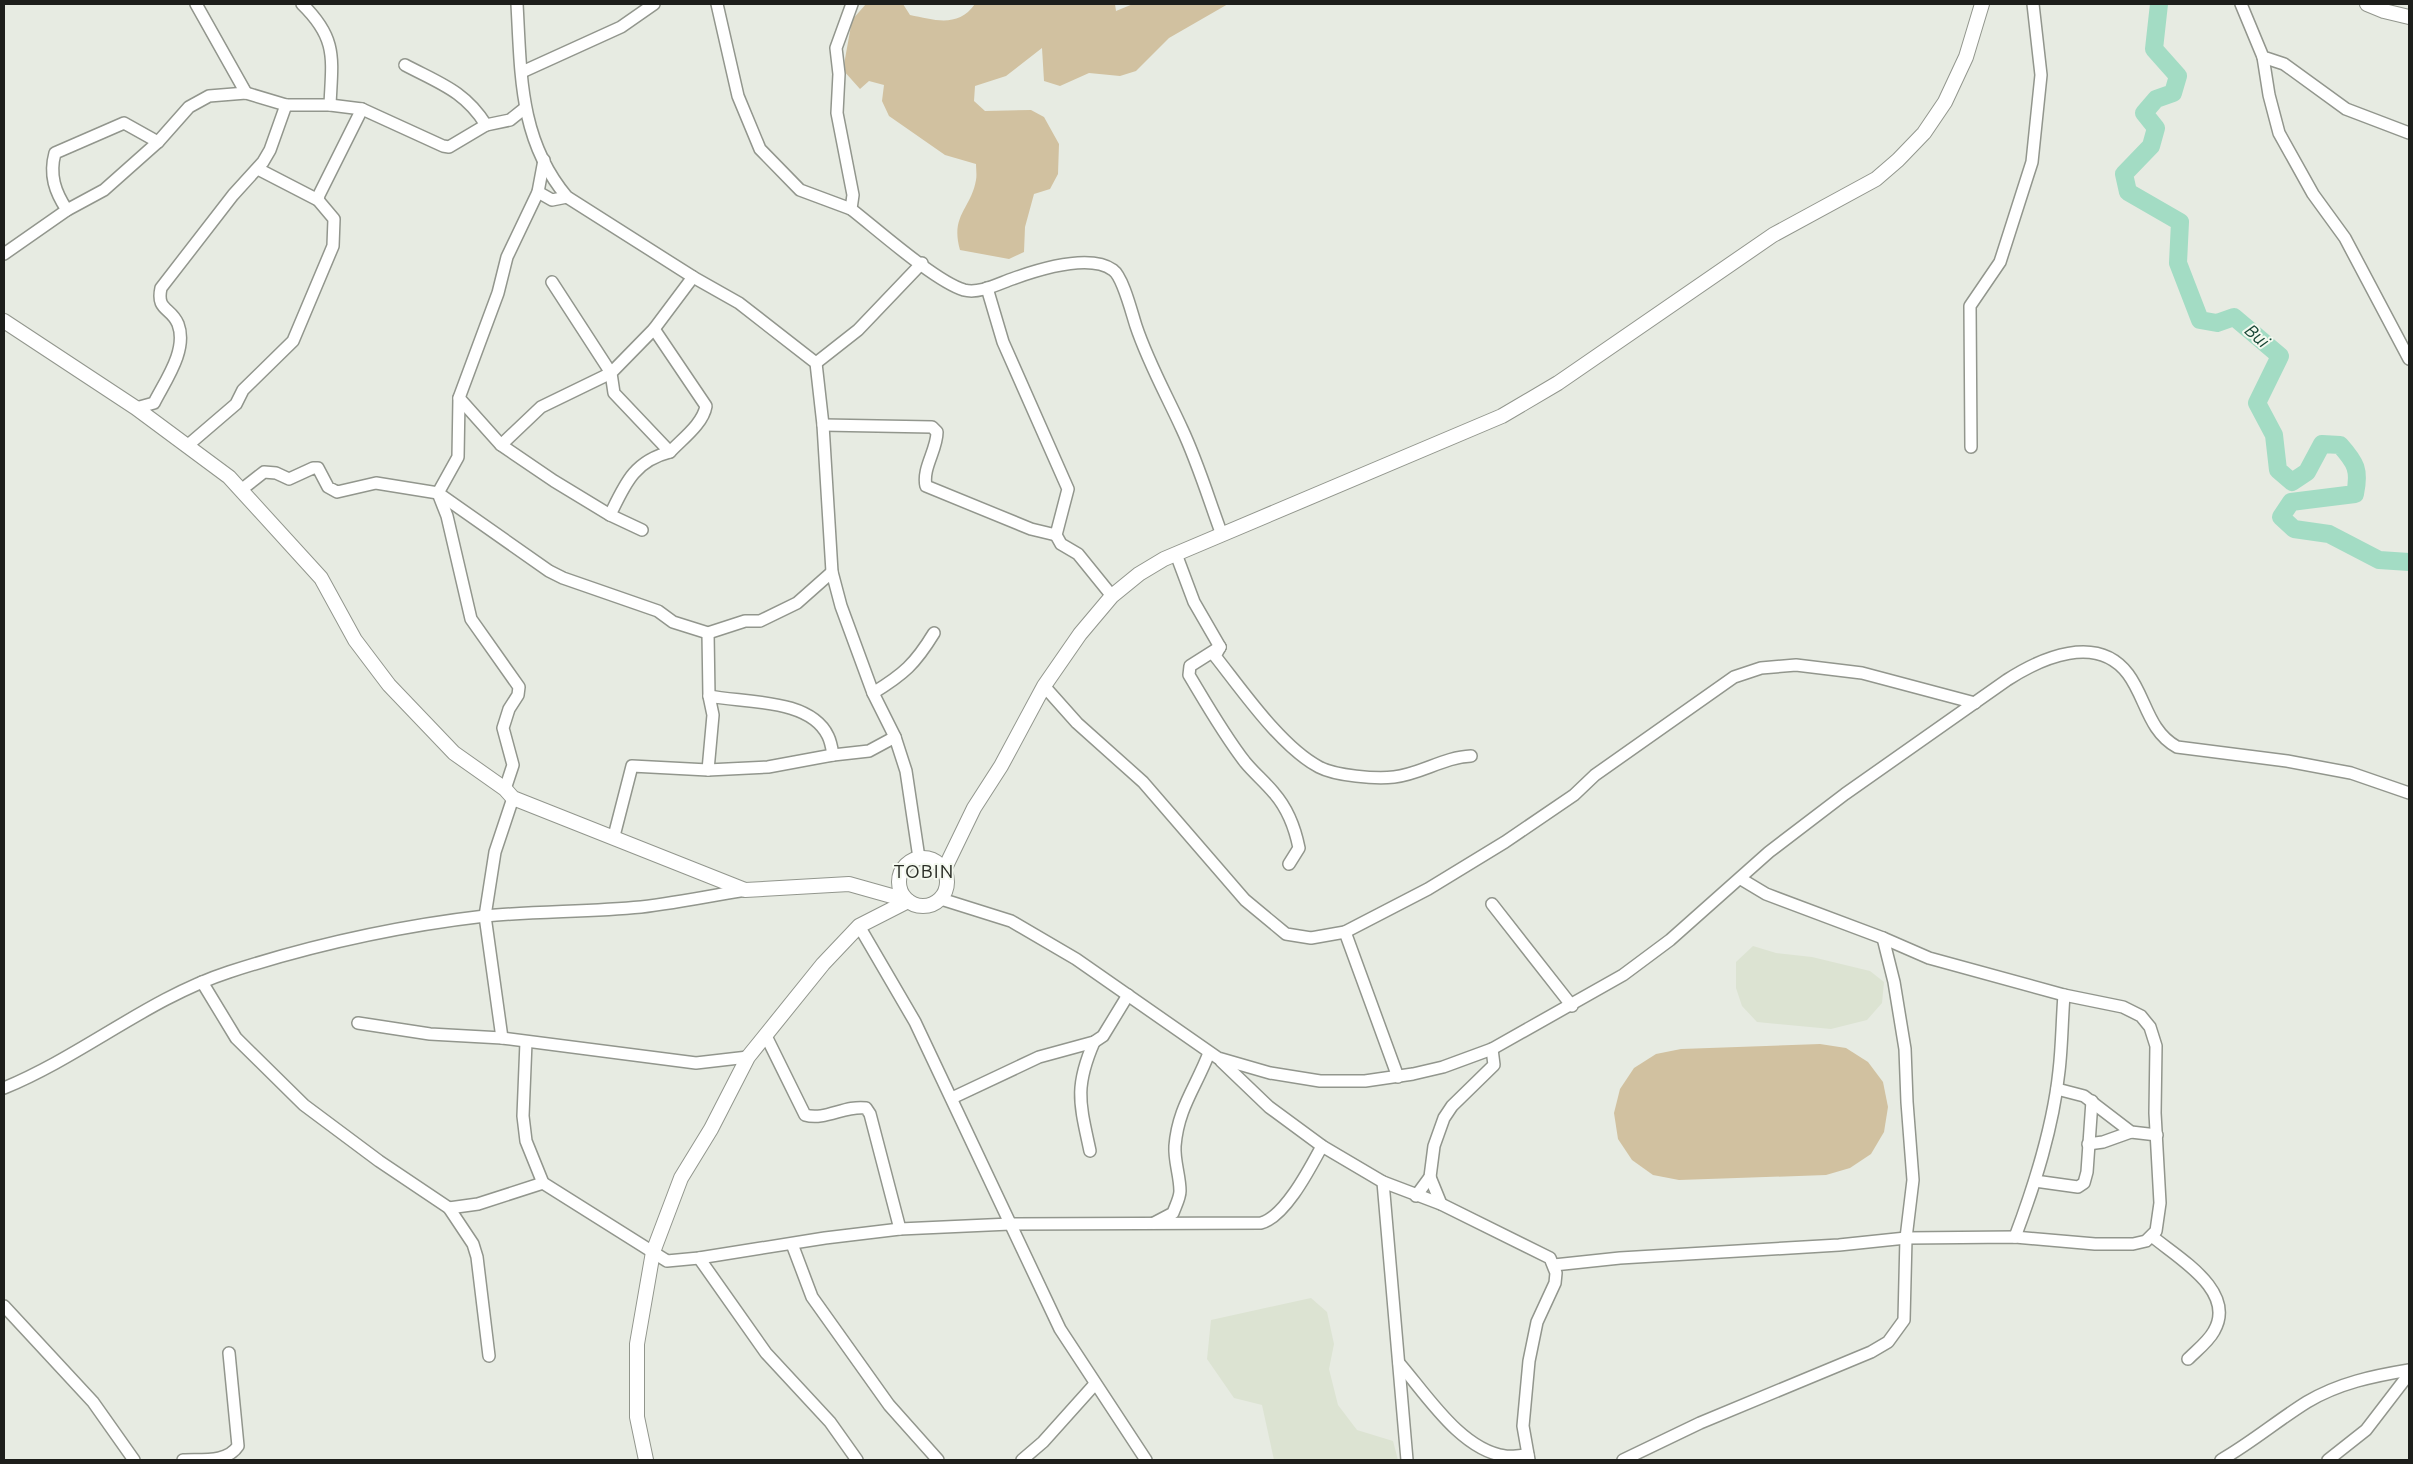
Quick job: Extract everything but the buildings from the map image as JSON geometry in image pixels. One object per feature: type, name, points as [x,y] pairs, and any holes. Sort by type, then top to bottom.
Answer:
[{"type":"main road","points":[[944,870],[974,808],[1002,766],[1044,686],[1080,634],[1112,596],[1139,574],[1176,554],[1502,416],[1558,383],[1773,235],[1876,179],[1898,160],[1924,132],[1945,102],[1966,57],[1982,4]]},
{"type":"main road","points":[[2367,4],[2384,11],[2409,17]]},
{"type":"main road","points":[[4,321],[136,408],[229,477],[321,578],[355,640],[389,685],[454,753],[509,793],[745,890],[849,884],[925,907],[941,899],[948,884],[944,870],[933,860],[919,858],[907,864],[900,875],[899,888],[907,901]]},
{"type":"main road","points":[[646,1460],[637,1417],[637,1344],[653,1252],[681,1178],[711,1129],[748,1057],[823,964],[858,926],[907,901]]},
{"type":"street","points":[[196,4],[246,93]]},
{"type":"street","points":[[302,4],[318,19],[328,37],[332,55],[330,105]]},
{"type":"street","points":[[517,4],[525,108],[532,136],[552,179],[567,196],[739,303],[816,363],[823,425],[832,572],[840,606],[873,693],[895,737],[906,772],[919,858]]},
{"type":"street","points":[[522,72],[621,27],[654,4]]},
{"type":"street","points":[[717,4],[738,96],[760,149],[800,190],[851,209],[922,264],[952,285],[966,290],[986,288],[1032,272],[1083,263],[1099,263],[1115,271],[1127,298],[1144,351],[1182,429],[1222,535]]},
{"type":"street","points":[[851,209],[853,195],[837,113],[839,74],[836,48],[852,4]]},
{"type":"street","points":[[1971,447],[1970,306],[2000,262],[2032,162],[2041,75],[2032,4]]},
{"type":"street","points":[[2241,4],[2263,57],[2269,95],[2279,133],[2313,194],[2345,238],[2409,359]]},
{"type":"street","points":[[2263,57],[2284,64],[2346,109],[2409,132]]},
{"type":"street","points":[[405,65],[461,96],[474,107],[486,125]]},
{"type":"street","points":[[4,254],[67,210],[104,190],[158,142],[196,101],[220,93],[246,93],[286,105],[330,105],[362,109],[443,146],[455,145],[486,125],[510,120],[525,108]]},
{"type":"street","points":[[136,408],[154,403],[178,351],[178,325],[174,316],[160,304],[161,288],[233,194],[258,169],[270,150],[286,105]]},
{"type":"street","points":[[318,200],[318,195],[362,109]]},
{"type":"street","points":[[67,210],[56,193],[53,177],[55,153],[124,123],[158,142]]},
{"type":"street","points":[[438,493],[458,457],[459,398],[498,293],[507,257],[538,192],[544,160]]},
{"type":"street","points":[[187,446],[236,404],[243,390],[293,341],[333,246],[334,219],[318,200],[258,169]]},
{"type":"street","points":[[538,192],[552,200],[567,196]]},
{"type":"street","points":[[816,363],[858,330],[922,264]]},
{"type":"street","points":[[500,445],[541,407],[611,373],[654,329],[693,276]]},
{"type":"street","points":[[552,282],[611,373],[614,394],[670,452]]},
{"type":"street","points":[[986,288],[1003,342],[1068,489],[1056,535],[1061,544],[1078,554],[1112,596]]},
{"type":"street","points":[[610,515],[634,471],[655,456],[670,452],[700,420],[706,406],[654,329]]},
{"type":"street","points":[[459,398],[500,445],[610,515],[642,530]]},
{"type":"street","points":[[823,425],[932,427],[937,432],[937,440],[925,478],[926,486],[1031,530],[1056,535]]},
{"type":"street","points":[[241,490],[264,472],[276,472],[289,479],[312,468],[318,468],[328,487],[336,492],[376,483],[438,493],[548,571],[658,611],[673,622],[708,633],[745,621],[760,621],[797,603],[832,572]]},
{"type":"street","points":[[438,493],[447,516],[471,618],[519,687],[518,695],[509,709],[503,728],[513,765],[509,793],[495,852],[485,916],[502,1038]]},
{"type":"street","points":[[1176,554],[1194,602],[1220,647]]},
{"type":"street","points":[[708,633],[709,696],[713,716],[708,770]]},
{"type":"street","points":[[873,693],[900,676],[912,665],[934,634]]},
{"type":"street","points":[[1220,647],[1215,656],[1239,688],[1298,752],[1320,768],[1349,774],[1387,778],[1417,773],[1458,756],[1471,756]]},
{"type":"street","points":[[1220,647],[1190,666],[1189,675],[1220,727],[1246,763],[1287,810],[1296,832],[1299,848],[1289,864]]},
{"type":"street","points":[[1214,1055],[1270,1073],[1320,1081],[1365,1081],[1443,1068],[1492,1049],[1572,1006],[1623,975],[1670,940],[1741,879],[1769,852],[1845,794],[2030,665],[2054,655],[2074,653],[2107,656],[2128,674],[2159,733],[2167,742],[2176,747],[2287,761],[2351,773],[2409,793]]},
{"type":"street","points":[[1044,686],[1077,723],[1143,782],[1245,900],[1276,928],[1286,934],[1311,938],[1346,932],[1428,888],[1505,842],[1574,795],[1595,775],[1681,712],[1734,677],[1761,668],[1796,665],[1862,673],[1975,703]]},
{"type":"street","points":[[709,696],[787,707],[806,715],[828,736],[833,755]]},
{"type":"street","points":[[614,836],[632,766],[708,770],[768,767],[833,755],[869,751],[895,737]]},
{"type":"street","points":[[1554,1265],[1620,1258],[1839,1245],[1906,1238],[2015,1237],[2095,1244],[2133,1244],[2153,1237],[2159,1223],[2160,1203],[2156,1135],[2156,1046],[2150,1027],[2141,1016],[2123,1007],[2064,995],[1928,958],[1883,938],[1777,898],[1741,879]]},
{"type":"street","points":[[4,1088],[29,1078],[163,1001],[202,982],[229,972],[344,940],[485,916],[642,907],[745,890]]},
{"type":"street","points":[[941,899],[1011,921],[1076,959],[1214,1055],[1269,1107],[1322,1146],[1383,1182],[1440,1204],[1544,1254],[1554,1265],[1555,1282],[1537,1322],[1529,1361],[1524,1426],[1529,1458],[1506,1456],[1481,1447],[1451,1425],[1399,1363]]},
{"type":"street","points":[[1492,904],[1572,1006]]},
{"type":"street","points":[[858,926],[915,1022],[1060,1329],[1146,1460]]},
{"type":"street","points":[[1346,932],[1398,1076]]},
{"type":"street","points":[[1623,1460],[1700,1423],[1871,1352],[1888,1342],[1904,1320],[1906,1238],[1913,1180],[1905,1049],[1898,998],[1883,938]]},
{"type":"street","points":[[202,982],[224,1022],[236,1038],[304,1105],[379,1161],[449,1208],[473,1244],[477,1257],[488,1356]]},
{"type":"street","points":[[952,1098],[1039,1057],[1094,1042],[1104,1036],[1128,995]]},
{"type":"street","points":[[2015,1237],[2035,1181],[2057,1089],[2064,995]]},
{"type":"street","points":[[358,1024],[430,1034],[502,1038],[696,1063],[748,1057]]},
{"type":"street","points":[[766,1036],[805,1115],[820,1116],[859,1107],[866,1108],[870,1114],[900,1229]]},
{"type":"street","points":[[526,1042],[524,1116],[526,1141],[543,1183],[667,1261],[900,1229],[1010,1224],[1221,1225],[1270,1221],[1277,1215],[1305,1175],[1322,1146]]},
{"type":"street","points":[[1090,1151],[1079,1100],[1086,1061],[1094,1042]]},
{"type":"street","points":[[1440,1204],[1430,1176],[1434,1146],[1444,1118],[1452,1106],[1494,1065],[1492,1049]]},
{"type":"street","points":[[1152,1224],[1173,1214],[1180,1192],[1175,1146],[1184,1104],[1214,1055]]},
{"type":"street","points":[[2057,1089],[2084,1096],[2131,1132]]},
{"type":"street","points":[[2035,1181],[2078,1187],[2084,1183],[2087,1172],[2092,1101]]},
{"type":"street","points":[[2088,1144],[2103,1142],[2131,1132],[2156,1135]]},
{"type":"street","points":[[1416,1196],[1430,1176]]},
{"type":"street","points":[[1383,1182],[1407,1460]]},
{"type":"street","points":[[449,1208],[478,1204],[543,1183]]},
{"type":"street","points":[[2153,1237],[2210,1286],[2219,1304],[2220,1314],[2214,1332],[2188,1359]]},
{"type":"street","points":[[792,1244],[812,1297],[890,1406],[938,1460]]},
{"type":"street","points":[[699,1258],[766,1353],[830,1422],[857,1460]]},
{"type":"street","points":[[4,1306],[93,1402],[134,1460]]},
{"type":"street","points":[[183,1460],[221,1458],[233,1454],[238,1446],[229,1353]]},
{"type":"street","points":[[2221,1460],[2308,1402],[2328,1392],[2350,1382],[2409,1372]]},
{"type":"street","points":[[2328,1460],[2366,1430],[2409,1372]]},
{"type":"street","points":[[1022,1460],[1043,1442],[1095,1384]]},
{"type":"shaded area","points":[[866,4],[903,4],[910,15],[946,20],[961,17],[975,4],[1115,4],[1116,11],[1133,4],[1228,4],[1169,38],[1136,71],[1120,76],[1089,73],[1060,86],[1044,81],[1042,48],[1006,76],[975,86],[974,101],[985,111],[1031,110],[1044,117],[1059,144],[1058,174],[1050,189],[1034,194],[1025,227],[1024,252],[1009,259],[960,250],[958,238],[959,220],[973,190],[976,178],[976,164],[945,155],[889,116],[882,101],[884,85],[869,81],[860,89],[843,70],[852,20]]},
{"type":"shaded area","points":[[1753,946],[1776,953],[1812,957],[1870,971],[1884,982],[1882,1003],[1867,1020],[1831,1029],[1757,1022],[1742,1006],[1736,988],[1736,962]]},
{"type":"shaded area","points":[[1820,1044],[1846,1048],[1868,1062],[1883,1082],[1888,1107],[1884,1132],[1871,1154],[1850,1168],[1826,1175],[1679,1180],[1653,1175],[1632,1160],[1618,1139],[1614,1113],[1620,1089],[1634,1068],[1656,1054],[1681,1049]]},
{"type":"shaded area","points":[[1311,1298],[1327,1312],[1334,1344],[1329,1369],[1338,1405],[1357,1430],[1393,1441],[1398,1460],[1274,1460],[1262,1405],[1234,1398],[1207,1359],[1211,1320]]},
{"type":"waterway","name":"Bui","points":[[2159,4],[2154,49],[2178,76],[2173,93],[2156,99],[2144,113],[2156,128],[2151,146],[2124,174],[2128,192],[2180,222],[2178,263],[2200,320],[2217,323],[2234,317],[2280,356],[2257,403],[2274,435],[2278,470],[2292,482],[2307,472],[2322,444],[2340,445],[2353,462],[2357,473],[2355,494],[2291,502],[2281,517],[2294,529],[2329,534],[2379,560],[2409,562]]},
{"type":"district","name":"TOBIN","points":[[924,871]]}]
